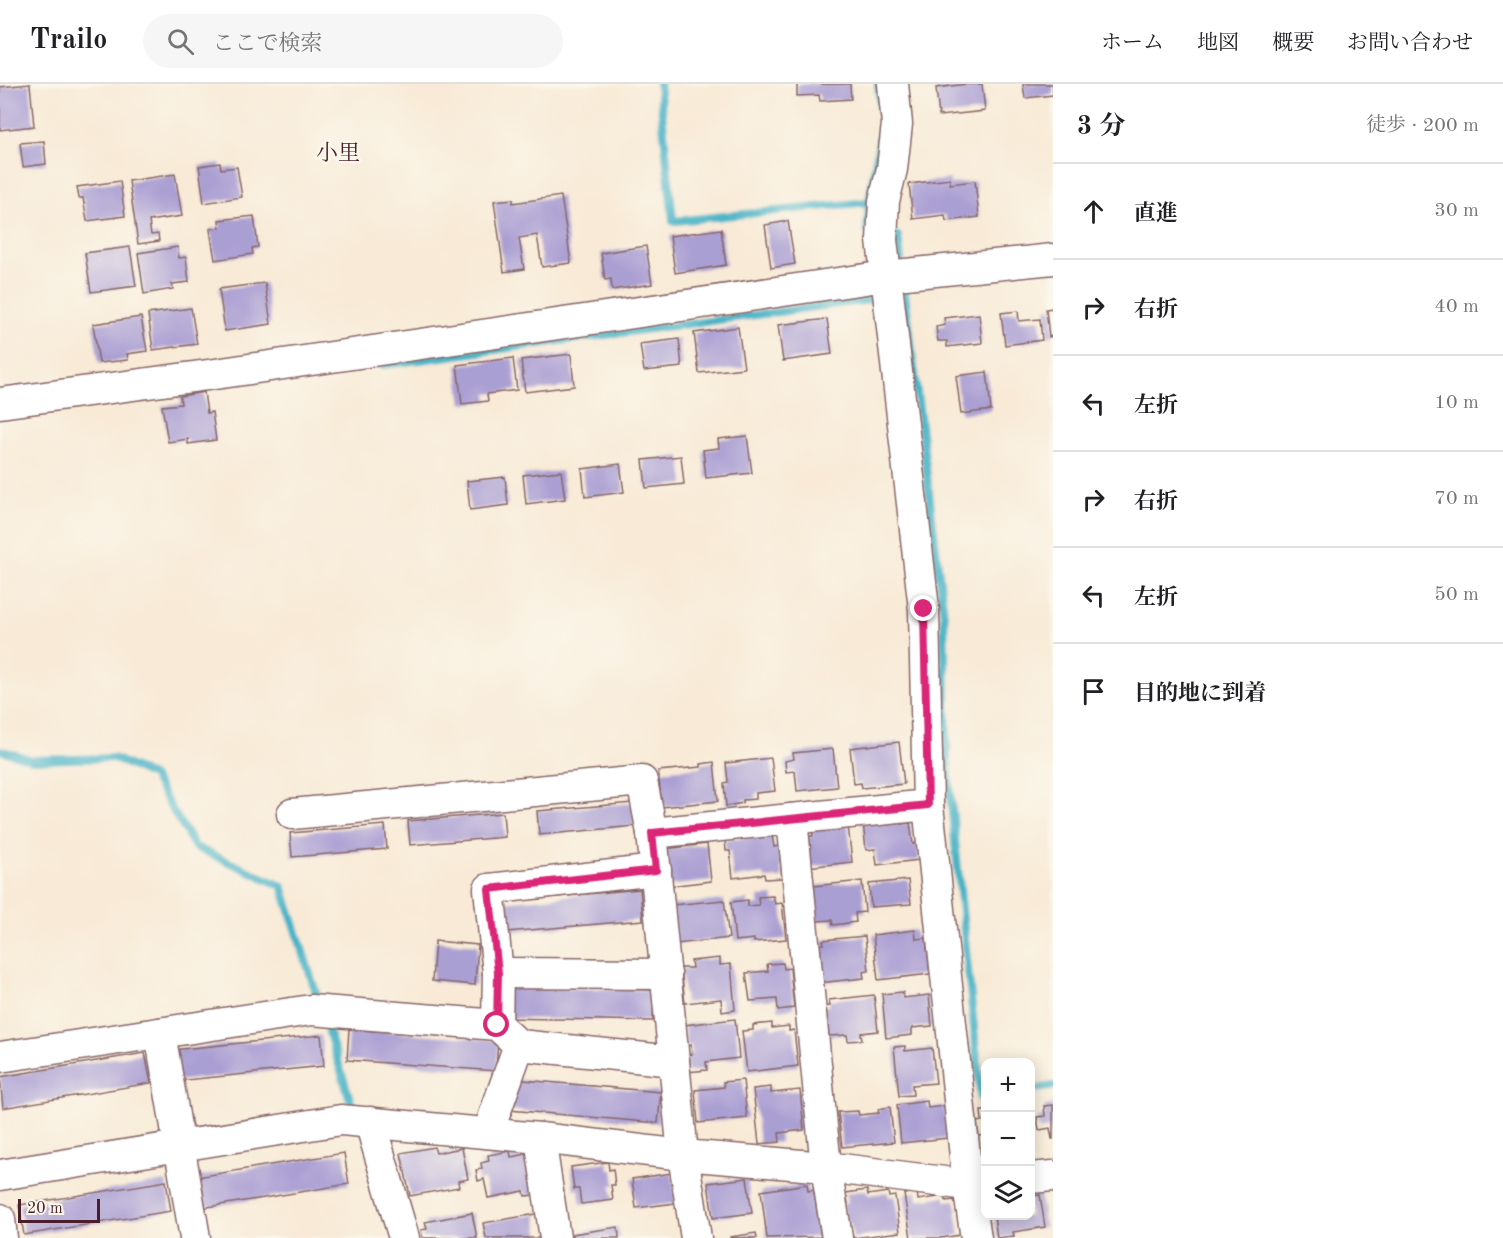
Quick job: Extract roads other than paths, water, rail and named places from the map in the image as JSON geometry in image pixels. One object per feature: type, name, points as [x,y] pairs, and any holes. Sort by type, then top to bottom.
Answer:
[{"type":"street","points":[[893,84],[897,124],[884,201],[882,232],[898,275],[924,609],[928,805],[977,1184],[976,1238]]},
{"type":"street","points":[[0,403],[898,275],[1053,259]]},
{"type":"street","points":[[292,814],[642,780],[652,833],[683,1155],[696,1238]]},
{"type":"street","points":[[652,833],[928,805]]},
{"type":"street","points":[[792,819],[826,1167],[837,1238]]},
{"type":"street","points":[[497,1025],[498,973],[489,889],[656,870]]},
{"type":"street","points":[[498,973],[666,974]]},
{"type":"street","points":[[0,1057],[320,1010],[497,1025],[519,1045],[674,1061]]},
{"type":"street","points":[[160,1032],[195,1238]]},
{"type":"street","points":[[488,1133],[519,1045]]},
{"type":"street","points":[[0,1174],[355,1121],[977,1184]]},
{"type":"street","points":[[355,1121],[404,1238]]},
{"type":"street","points":[[540,1138],[555,1238]]},
{"type":"street","points":[[1035,1178],[1053,1176]]},
{"type":"street","points":[[0,1219],[2,1238]]},
{"type":"waterway","points":[[659,84],[673,221],[869,202]]},
{"type":"waterway","points":[[876,231],[867,229],[869,202],[882,124],[878,84]]},
{"type":"waterway","points":[[889,234],[898,236],[944,616],[947,761],[981,1098]]},
{"type":"waterway","points":[[381,365],[868,300]]},
{"type":"waterway","points":[[0,750],[32,760],[114,758],[152,776],[195,847],[282,886],[355,1115]]},
{"type":"waterway","points":[[1035,1089],[1053,1086]]},
{"type":"district","name":"小里","points":[[338,152]]}]
